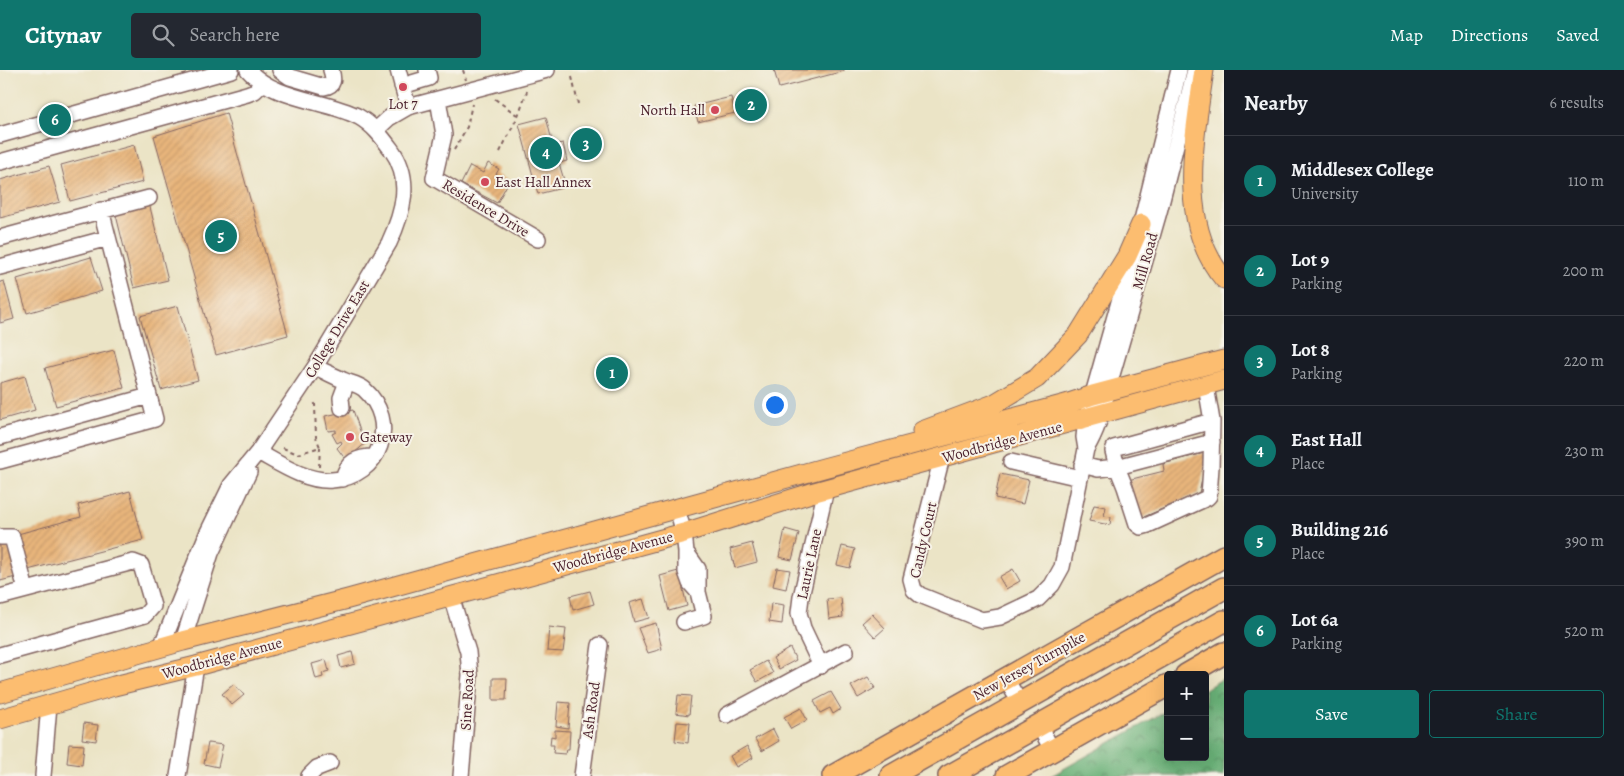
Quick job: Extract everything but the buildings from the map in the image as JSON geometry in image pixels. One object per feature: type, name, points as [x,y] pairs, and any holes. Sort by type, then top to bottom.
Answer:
[{"type":"highway","name":"New Jersey Turnpike","points":[[833,776],[1224,556]]},
{"type":"highway","name":"New Jersey Turnpike","points":[[891,776],[1224,588]]},
{"type":"highway","points":[[949,776],[1224,621]]},
{"type":"highway","points":[[1193,671],[1224,653]]},
{"type":"highway","points":[[1007,776],[1164,687]]},
{"type":"main road","points":[[1204,70],[1193,150],[1193,192],[1200,236],[1214,266],[1224,279]]},
{"type":"main road","points":[[828,467],[994,404],[1037,378],[1078,335],[1127,256],[1141,224]]},
{"type":"main road","name":"Woodbridge Avenue","points":[[0,693],[183,641],[348,599],[1224,360]]},
{"type":"main road","name":"Woodbridge Avenue","points":[[0,719],[114,686],[196,666],[684,533],[826,489],[1215,383]]},
{"type":"main road","points":[[196,666],[201,654],[210,648],[298,621],[348,599]]},
{"type":"main road","points":[[114,686],[169,656],[183,641]]},
{"type":"street","points":[[0,135],[209,73],[231,70]]},
{"type":"street","name":"College Drive East","points":[[159,648],[180,603],[207,534],[231,485],[258,452],[315,367],[389,243],[398,223],[404,202],[404,180],[399,165],[394,154],[376,130],[360,118],[345,111],[263,84],[248,70]]},
{"type":"street","points":[[280,70],[290,77],[324,87],[332,83],[332,70]]},
{"type":"street","points":[[398,70],[408,107]]},
{"type":"street","points":[[402,86],[429,78],[427,70]]},
{"type":"street","points":[[376,130],[389,118],[408,107],[547,70]]},
{"type":"street","name":"Mill Road","points":[[1052,585],[1062,567],[1086,449],[1095,434],[1094,417],[1180,70]]},
{"type":"street","name":"Mill Road","points":[[1100,393],[1159,212],[1195,70]]},
{"type":"street","points":[[0,162],[247,94],[255,91],[263,84]]},
{"type":"street","name":"Residence Drive","points":[[438,99],[444,135],[434,178],[538,239]]},
{"type":"street","points":[[0,238],[149,198]]},
{"type":"street","points":[[0,461],[155,419],[100,210]]},
{"type":"street","points":[[0,268],[108,238]]},
{"type":"street","points":[[183,641],[212,553],[258,452],[309,478],[326,480],[343,479],[354,475],[374,457],[382,445],[383,427],[381,418],[374,401],[362,387],[315,367]]},
{"type":"street","points":[[342,408],[340,398],[347,382]]},
{"type":"street","points":[[1212,421],[1114,448],[1112,451],[1136,523],[1141,526],[1148,525],[1207,498],[1218,468],[1212,442],[1215,383]]},
{"type":"street","points":[[0,437],[149,396]]},
{"type":"street","points":[[1011,462],[1081,472],[1117,467],[1212,442]]},
{"type":"street","name":"Candy Court","points":[[942,457],[911,579],[914,590],[920,595],[982,620],[1000,617],[1038,599],[1052,585]]},
{"type":"street","name":"Laurie Lane","points":[[821,666],[802,628],[799,613],[826,489]]},
{"type":"street","points":[[677,509],[684,533],[686,552],[698,568],[698,592],[704,616],[684,622]]},
{"type":"street","points":[[0,537],[12,537],[26,590]]},
{"type":"street","points":[[0,597],[133,562],[141,566],[153,606],[145,615],[0,655]]},
{"type":"street","name":"Sine Road","points":[[450,596],[468,652],[470,675],[461,776]]},
{"type":"street","name":"Ash Road","points":[[582,776],[600,645]]},
{"type":"street","points":[[727,715],[846,651]]},
{"type":"street","points":[[178,776],[196,666]]},
{"type":"street","points":[[1006,679],[1020,703]]},
{"type":"street","points":[[43,776],[49,705]]},
{"type":"street","points":[[1039,725],[1052,750]]},
{"type":"street","points":[[309,776],[317,768],[330,763]]},
{"type":"path","points":[[463,70],[466,82]]},
{"type":"path","points":[[572,77],[578,104]]},
{"type":"path","points":[[500,152],[518,116],[527,91]]},
{"type":"path","points":[[494,99],[518,116]]},
{"type":"path","points":[[452,154],[467,127],[473,101]]},
{"type":"path","points":[[313,400],[315,404],[316,437],[320,447],[318,473]]},
{"type":"path","points":[[283,448],[298,454],[320,447]]},
{"type":"green space","points":[[1224,678],[1224,776],[1051,776],[1164,712],[1164,761],[1209,761],[1209,687]]},
{"type":"place","name":"Lot 7","points":[[403,87]]},
{"type":"place","name":"Lot 9","points":[[751,105]]},
{"type":"place","name":"North Hall","points":[[715,110]]},
{"type":"place","name":"Lot 6a","points":[[55,120]]},
{"type":"place","name":"Lot 8","points":[[586,144]]},
{"type":"place","name":"East Hall","points":[[546,153]]},
{"type":"place","name":"East Hall Annex","points":[[485,182]]},
{"type":"place","name":"Building 216","points":[[221,236]]},
{"type":"place","name":"Middlesex College","points":[[612,373]]},
{"type":"place","name":"Gateway","points":[[350,437]]}]
